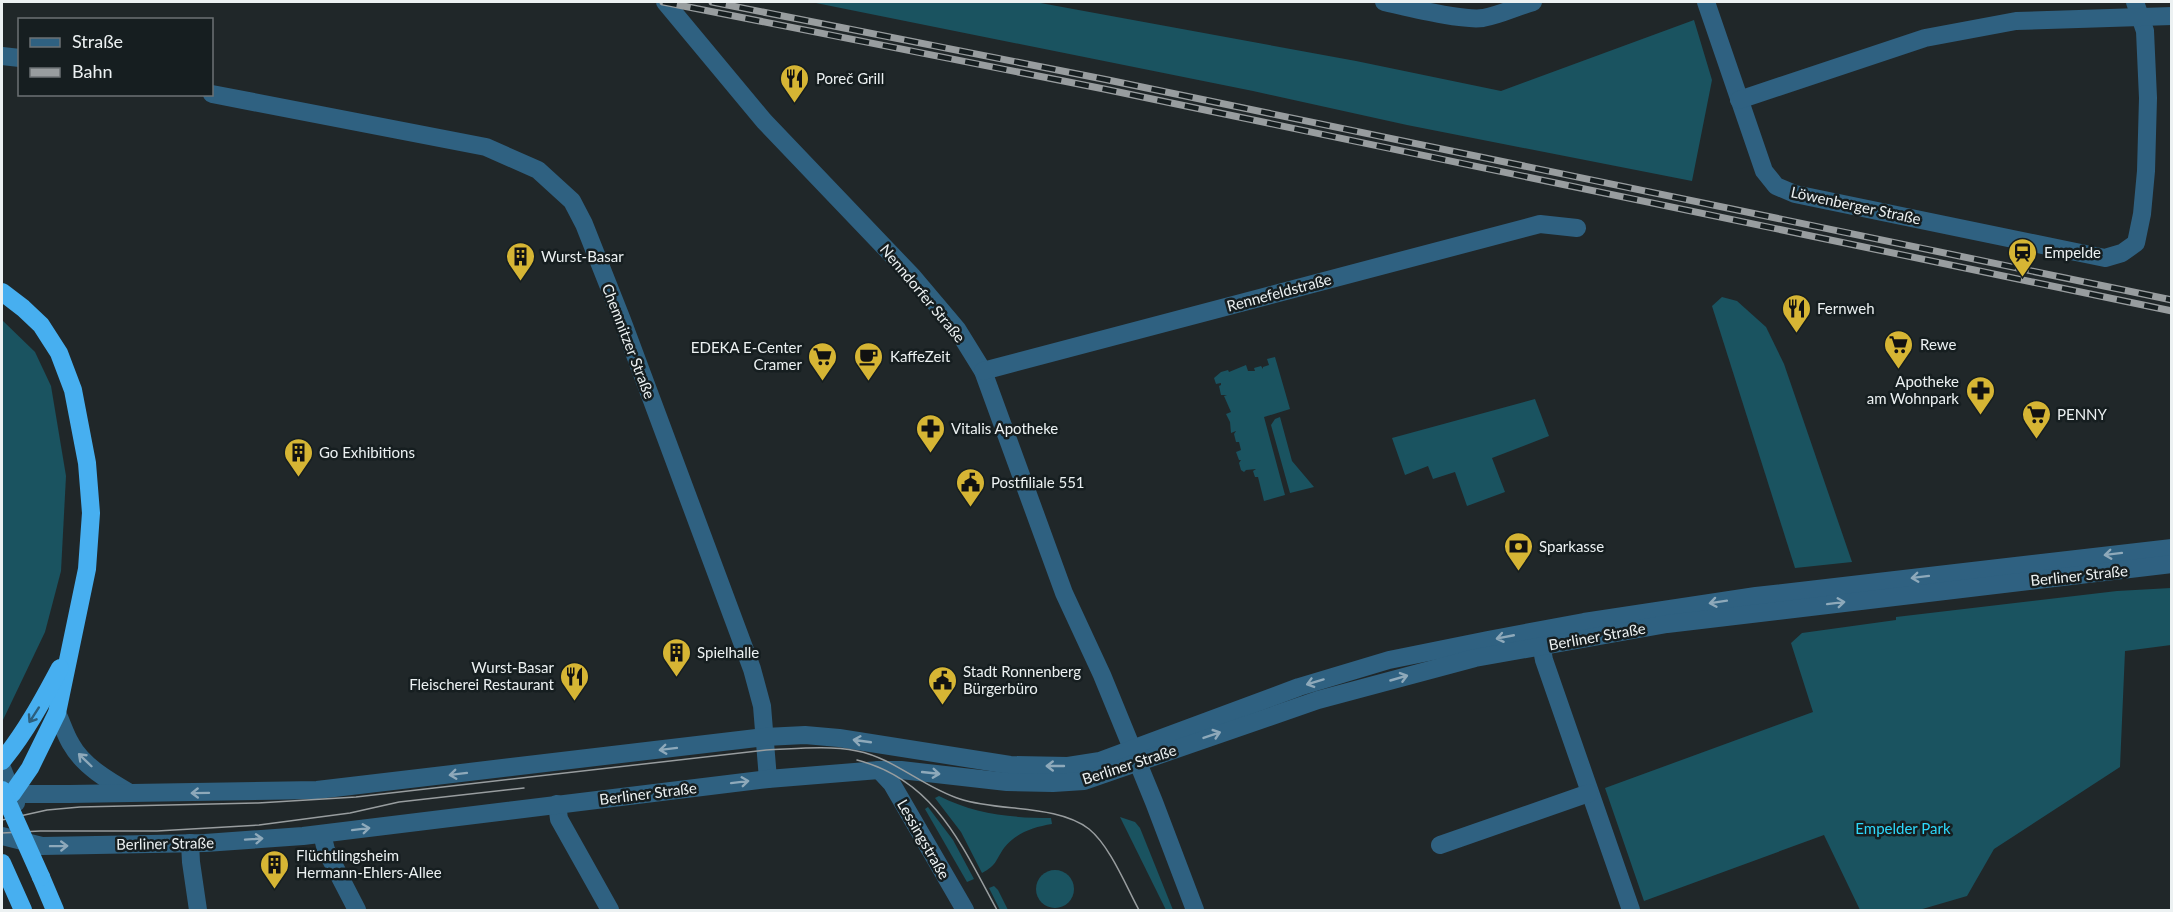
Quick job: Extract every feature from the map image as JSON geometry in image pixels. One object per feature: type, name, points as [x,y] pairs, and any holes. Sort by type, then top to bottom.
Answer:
[{"type":"highway","points":[[2,292],[41,325],[59,353],[73,390],[87,463],[91,513],[87,569],[57,713],[30,768],[5,792],[55,910]]},
{"type":"highway","points":[[2,301],[23,308]]},
{"type":"highway","points":[[2,761],[13,748],[46,696],[72,645]]},
{"type":"highway","points":[[2,863],[23,910]]},
{"type":"street","name":"Nenndorfer Straße","points":[[665,2],[764,121],[913,277],[957,329],[983,371],[1064,593],[1102,675],[1195,910]]},
{"type":"street","points":[[1384,2],[1467,18],[1495,15],[1533,2]]},
{"type":"street","points":[[1706,2],[1740,100],[1925,38],[2016,21],[2138,9],[2172,16]]},
{"type":"street","name":"Löwenberger Straße","points":[[1740,100],[1764,171],[1776,186],[1795,194],[2105,258],[2122,253],[2136,243],[2142,214],[2147,161],[2148,98],[2145,31],[2138,9]]},
{"type":"street","points":[[2,56],[18,58]]},
{"type":"street","name":"Chemnitzer Straße","points":[[213,94],[486,147],[538,170],[572,201],[584,224],[622,320],[752,669],[762,706],[768,779]]},
{"type":"street","name":"Rennefeldstraße","points":[[983,371],[1540,224],[1577,228]]},
{"type":"street","name":"Berliner Straße","points":[[2,836],[33,844],[190,843],[303,836],[768,779],[879,770],[912,771],[1007,782],[1084,781],[1135,756],[1299,687],[1379,663],[1539,638],[1756,596],[2172,548]]},
{"type":"street","name":"Berliner Straße","points":[[1539,638],[2172,564]]},
{"type":"street","points":[[1539,638],[1544,660],[1631,910]]},
{"type":"street","points":[[57,713],[72,746],[82,757],[111,782],[130,793]]},
{"type":"street","name":"Berliner Straße","points":[[5,792],[130,793],[317,790],[765,737],[805,735],[839,738],[1010,765],[1068,766],[1135,756]]},
{"type":"street","points":[[2,768],[5,792],[2,812]]},
{"type":"street","name":"Lessingstraße","points":[[879,770],[892,783],[965,910]]},
{"type":"street","points":[[5,792],[33,844]]},
{"type":"street","points":[[1440,846],[1589,793]]},
{"type":"street","points":[[557,804],[560,819],[610,910]]},
{"type":"street","points":[[322,834],[326,850],[357,910]]},
{"type":"street","points":[[190,843],[198,910]]},
{"type":"green space","points":[[811,2],[1035,2],[1356,61],[1501,91],[1694,20],[1712,80],[1692,181],[1407,125],[1253,91]]},
{"type":"green space","points":[[1722,297],[1737,301],[1766,327],[1784,364],[1852,562],[1795,568],[1712,306]]},
{"type":"green space","points":[[2,320],[35,352],[51,386],[66,476],[61,571],[45,632],[2,722]]},
{"type":"green space","points":[[1275,357],[1290,409],[1264,417],[1285,495],[1264,501],[1258,477],[1255,477],[1253,471],[1256,469],[1244,472],[1241,470],[1239,463],[1241,460],[1236,452],[1241,450],[1239,442],[1236,442],[1234,434],[1236,431],[1231,433],[1230,422],[1226,414],[1231,412],[1224,396],[1227,395],[1221,395],[1219,386],[1221,383],[1216,384],[1214,378],[1221,372],[1228,370],[1229,372],[1246,365],[1248,371],[1255,371],[1254,368],[1261,366],[1263,369],[1269,365],[1267,359]]},
{"type":"green space","points":[[1535,399],[1549,436],[1492,458],[1505,492],[1467,506],[1455,472],[1433,479],[1428,466],[1405,475],[1392,438]]},
{"type":"green space","points":[[1280,417],[1292,461],[1314,487],[1290,493],[1271,425],[1275,419]]},
{"type":"green space","name":"Empelder Park","points":[[2171,588],[2171,645],[2125,651],[2120,767],[1994,849],[1967,896],[1919,910],[1860,910],[1824,835],[1644,901],[1605,788],[1813,712],[1791,643],[1802,633],[1896,620],[1896,617],[2117,591]]},
{"type":"green space","points":[[939,796],[966,807],[994,814],[1051,818],[1052,824],[1032,829],[1014,838],[993,865],[982,873],[961,832],[935,798]]},
{"type":"green space","points":[[928,807],[953,840],[974,879],[967,882],[925,809]]},
{"type":"green space","points":[[1120,817],[1135,822],[1140,828],[1173,910],[1166,910]]},
{"type":"green space","points":[[1055,870],[1069,875],[1074,889],[1069,903],[1055,908],[1041,903],[1036,889],[1041,875]]},
{"type":"green space","points":[[994,886],[1008,910],[1000,910],[989,888]]},
{"type":"tram line","points":[[2,820],[47,810],[80,807],[258,803],[356,797],[766,750],[834,748],[857,751],[884,760],[934,788],[960,799],[992,806],[1044,812],[1076,821],[1089,829],[1104,845],[1139,910]]},
{"type":"tram line","points":[[857,760],[884,770],[907,783],[926,799],[958,840],[997,910]]},
{"type":"tram line","points":[[2,833],[157,831],[259,825],[350,813],[399,802],[524,788]]},
{"type":"railway","points":[[663,2],[1104,89],[2172,311]]},
{"type":"railway","points":[[712,2],[1108,80],[2172,300]]},
{"type":"place","name":"Poreč Grill","points":[[795,104]]},
{"type":"place","name":"Empelde","points":[[2023,278]]},
{"type":"place","name":"Wurst-Basar","points":[[520,282]]},
{"type":"place","name":"Fernweh","points":[[1796,334]]},
{"type":"place","name":"Rewe","points":[[1899,370]]},
{"type":"place","name":"EDEKA E-Center Cramer","points":[[823,382]]},
{"type":"place","name":"KaffeZeit","points":[[869,382]]},
{"type":"place","name":"Apotheke am Wohnpark","points":[[1980,416]]},
{"type":"place","name":"PENNY","points":[[2036,440]]},
{"type":"place","name":"Vitalis Apotheke","points":[[930,454]]},
{"type":"place","name":"Go Exhibitions","points":[[298,478]]},
{"type":"place","name":"Postfiliale 551","points":[[970,508]]},
{"type":"place","name":"Sparkasse","points":[[1518,572]]},
{"type":"place","name":"Spielhalle","points":[[676,678]]},
{"type":"place","name":"Wurst-Basar Fleischerei Restaurant","points":[[575,702]]},
{"type":"place","name":"Stadt Ronnenberg Bürgerbüro","points":[[942,706]]},
{"type":"place","name":"Flüchtlingsheim Hermann-Ehlers-Allee","points":[[275,890]]}]
